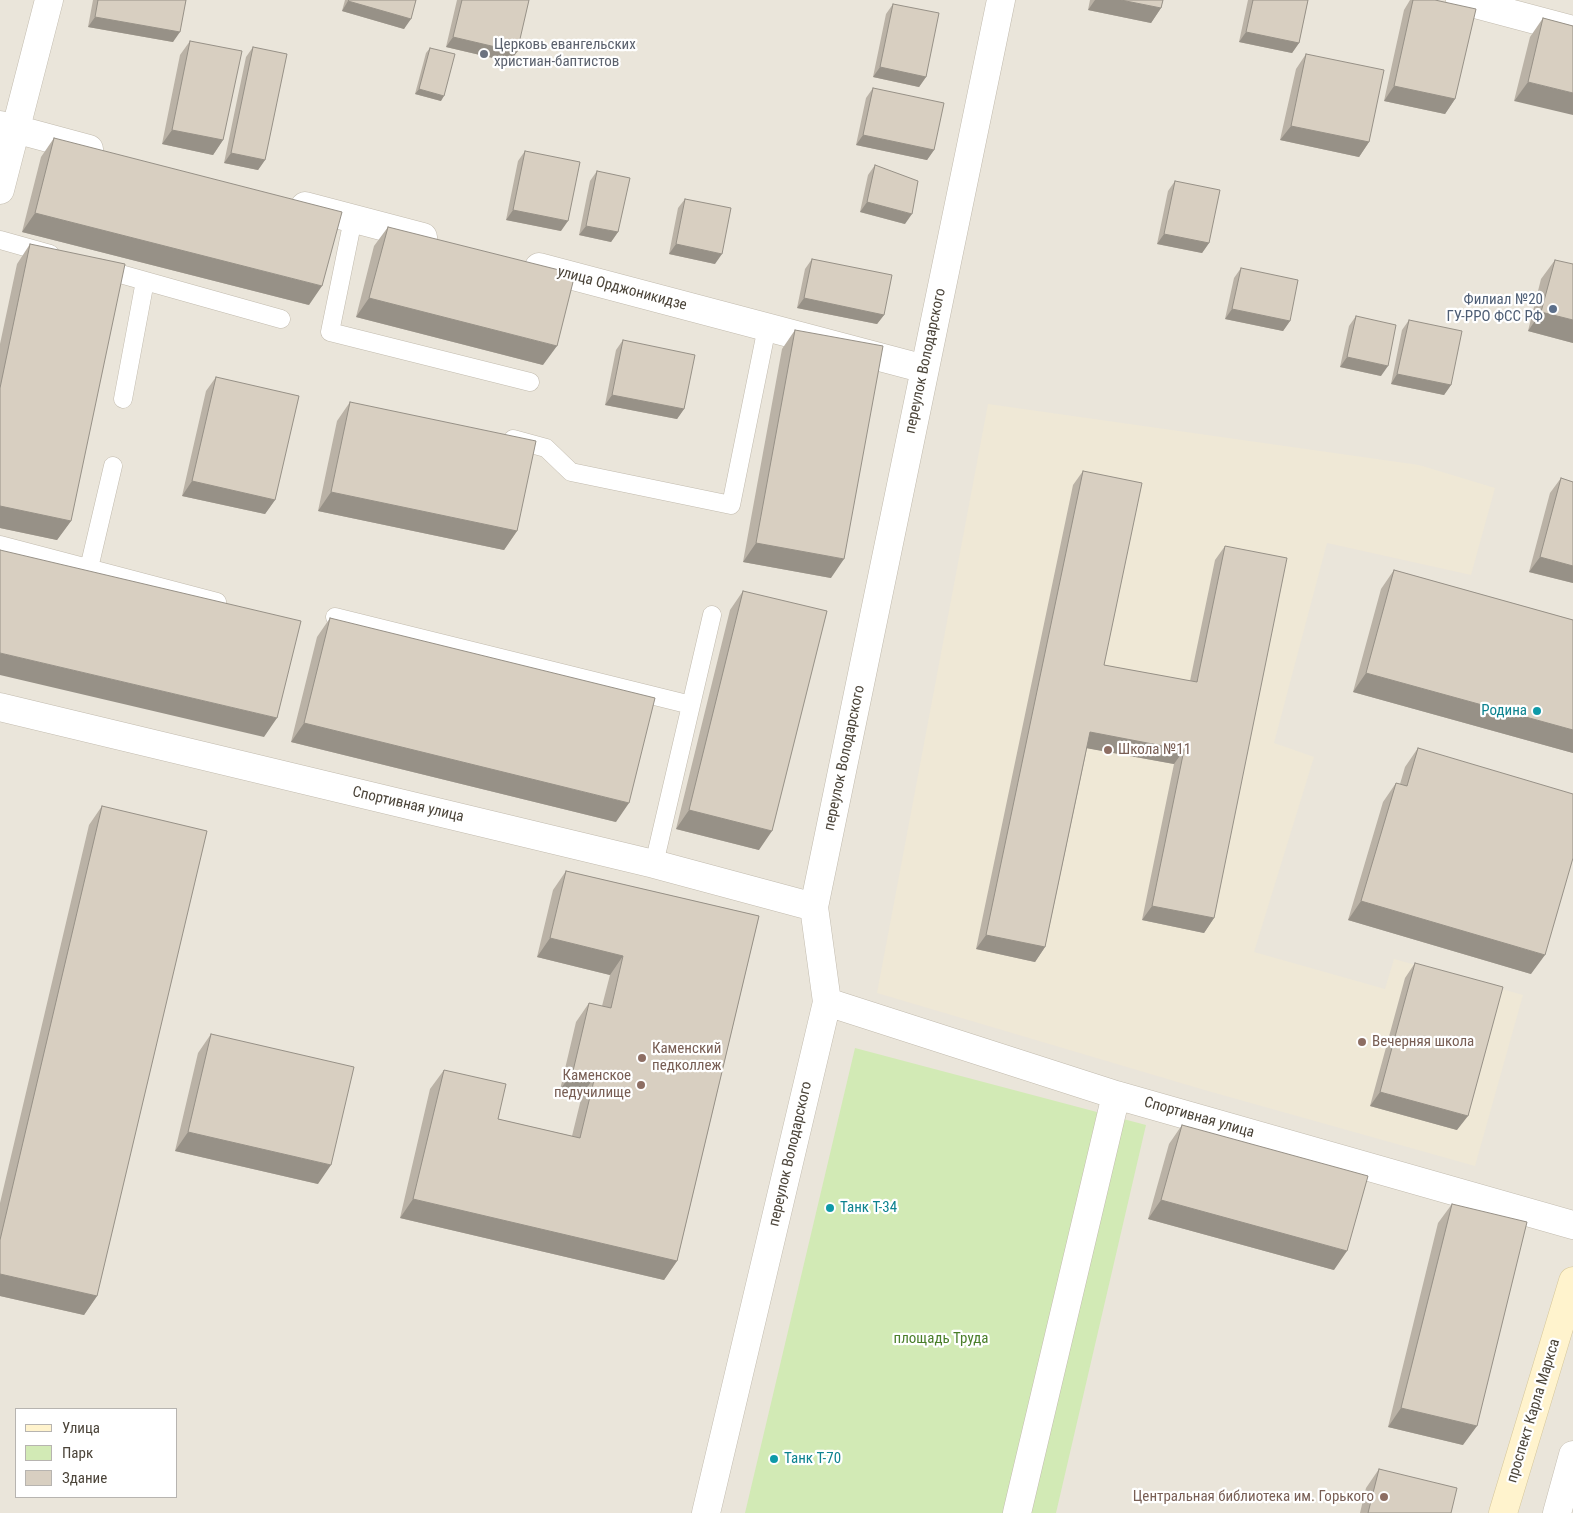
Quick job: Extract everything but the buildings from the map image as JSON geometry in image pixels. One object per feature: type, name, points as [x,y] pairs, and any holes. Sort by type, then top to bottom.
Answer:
[{"type":"street","points":[[0,190],[8,128],[49,0]]},
{"type":"street","name":"переулок Володарского","points":[[706,1513],[827,1002],[814,907],[1001,0]]},
{"type":"street","points":[[1460,0],[1573,30]]},
{"type":"street","points":[[8,128],[112,155]]},
{"type":"street","points":[[286,201],[450,244]]},
{"type":"street","name":"улица Орджоникидзе","points":[[517,262],[924,369]]},
{"type":"street","name":"Спортивная улица","points":[[0,707],[654,864],[814,907]]},
{"type":"street","name":"Спортивная улица","points":[[827,1002],[1116,1094],[1573,1225]]},
{"type":"street","points":[[1017,1513],[1116,1094]]},
{"type":"street","name":"проспект Карла Маркса","points":[[1503,1513],[1573,1281]]},
{"type":"street","points":[[1556,1513],[1573,1454]]},
{"type":"lane","points":[[353,219],[330,332],[530,382]]},
{"type":"lane","points":[[0,240],[63,258]]},
{"type":"lane","points":[[81,263],[282,318]]},
{"type":"lane","points":[[123,400],[145,281]]},
{"type":"lane","points":[[499,436],[546,448],[571,472],[731,505],[767,327]]},
{"type":"lane","points":[[89,568],[113,466]]},
{"type":"lane","points":[[0,545],[233,606]]},
{"type":"lane","points":[[654,864],[712,615]]},
{"type":"lane","points":[[335,617],[691,706]]},
{"type":"shaded area","points":[[0,0],[1573,0],[1573,1513],[0,1513]]},
{"type":"shaded area","name":"Школа №11","points":[[988,404],[1419,465],[1495,488],[1471,575],[1327,543],[1274,743],[1314,757],[1254,952],[1385,989],[1394,959],[1523,995],[1475,1166],[1201,1089],[877,993]]},
{"type":"green space","name":"площадь Труда","points":[[855,1048],[1146,1125],[1056,1513],[745,1513]]},
{"type":"place","name":"Церковь евангельских христиан-баптистов","points":[[484,54]]},
{"type":"place","name":"Филиал №20 ГУ-РРО ФСС РФ","points":[[1553,309]]},
{"type":"place","name":"Родина","points":[[1537,711]]},
{"type":"place","name":"Школа №11","points":[[1108,750]]},
{"type":"place","name":"Вечерняя школа","points":[[1362,1042]]},
{"type":"place","name":"Каменский педколлеж","points":[[642,1058]]},
{"type":"place","name":"Каменское педучилище","points":[[641,1085]]},
{"type":"place","name":"Танк Т-34","points":[[830,1208]]},
{"type":"place","name":"Танк Т-70","points":[[774,1459]]},
{"type":"place","name":"Центральная библиотека им. Горького","points":[[1384,1497]]}]
